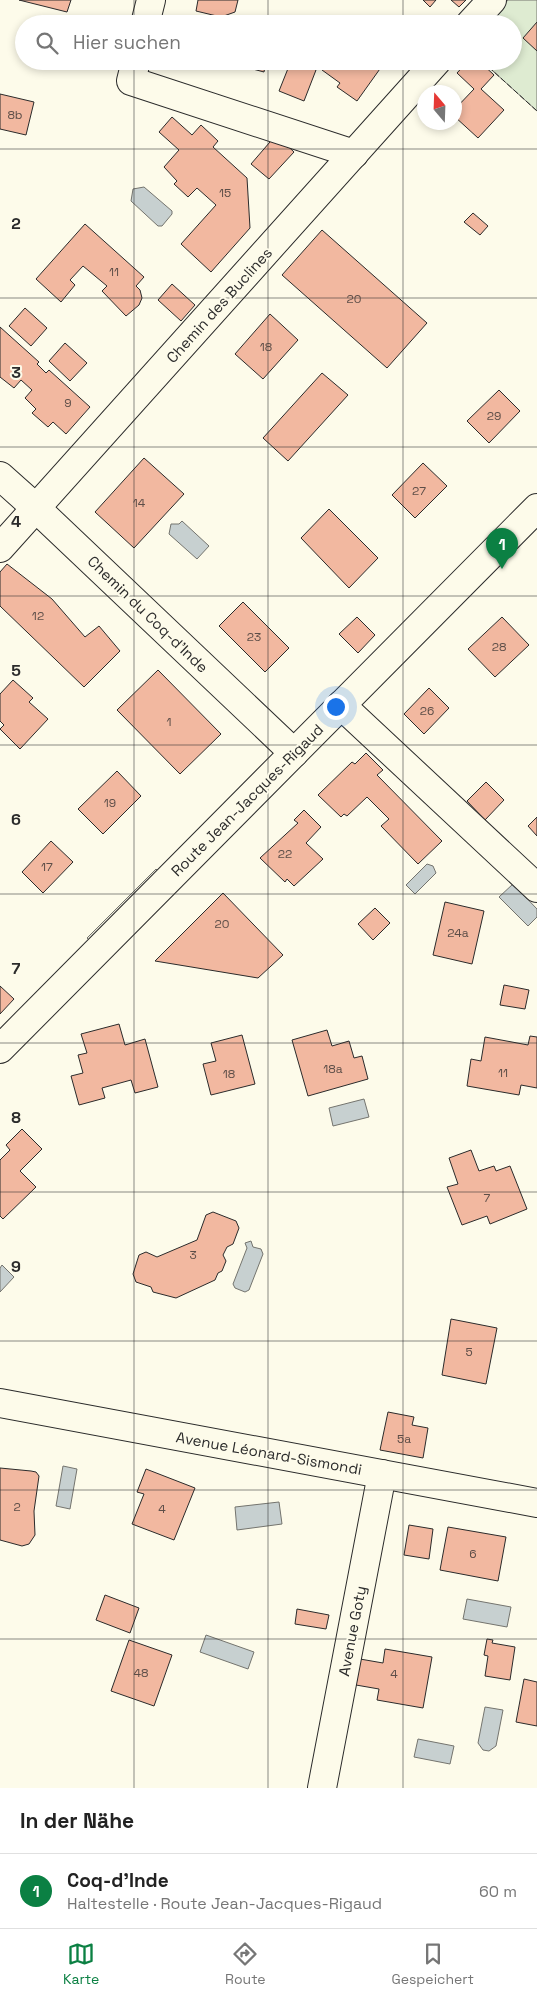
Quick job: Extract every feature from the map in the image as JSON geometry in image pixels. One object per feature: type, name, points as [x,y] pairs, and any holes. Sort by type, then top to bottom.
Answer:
[{"type":"street","points":[[147,15],[151,0]]},
{"type":"street","points":[[478,15],[492,0]]},
{"type":"street","points":[[134,70],[131,81],[354,154]]},
{"type":"street","name":"Chemin des Buclines","points":[[3,544],[429,70]]},
{"type":"street","name":"Chemin du Coq-d'Inde","points":[[0,476],[37,508],[294,752]]},
{"type":"street","name":"Route Jean-Jacques-Rigaud","points":[[0,1049],[537,508]]},
{"type":"street","points":[[341,704],[537,888]]},
{"type":"street","name":"Avenue Léonard-Sismondi","points":[[0,1403],[537,1503]]},
{"type":"street","name":"Avenue Goty","points":[[322,1788],[382,1474]]},
{"type":"green space","points":[[508,0],[537,0],[537,111],[492,70],[522,70],[522,15],[494,15]]},
{"type":"shaded area","points":[[144,187],[172,211],[172,214],[162,226],[158,226],[131,201],[133,189]]},
{"type":"shaded area","points":[[182,521],[209,546],[197,559],[169,534],[171,524],[179,524]]},
{"type":"shaded area","points":[[427,864],[433,866],[436,873],[415,894],[406,885]]},
{"type":"shaded area","points":[[156,869],[161,874],[92,943],[87,938]]},
{"type":"shaded area","points":[[513,884],[537,909],[537,917],[528,926],[499,897]]},
{"type":"shaded area","points":[[364,1099],[369,1117],[333,1126],[329,1108]]},
{"type":"shaded area","points":[[251,1241],[253,1247],[261,1249],[263,1254],[249,1290],[245,1292],[235,1288],[233,1284],[247,1248],[245,1243]]},
{"type":"shaded area","points":[[2,1265],[14,1277],[0,1292],[0,1268]]},
{"type":"shaded area","points":[[63,1466],[77,1469],[70,1509],[56,1506]]},
{"type":"shaded area","points":[[279,1502],[282,1524],[237,1530],[235,1507]]},
{"type":"shaded area","points":[[467,1599],[511,1607],[507,1627],[463,1619]]},
{"type":"shaded area","points":[[206,1635],[254,1652],[248,1669],[200,1652]]},
{"type":"shaded area","points":[[485,1707],[503,1710],[496,1746],[489,1751],[483,1750],[478,1743]]},
{"type":"shaded area","points":[[418,1739],[454,1746],[450,1764],[414,1757]]},
{"type":"building","points":[[19,0],[71,0],[67,12]]},
{"type":"building","points":[[198,0],[238,0],[235,12],[227,15],[213,15],[196,11]]},
{"type":"building","points":[[423,0],[436,0],[430,7]]},
{"type":"building","points":[[451,0],[466,0],[459,7]]},
{"type":"building","points":[[537,22],[537,51],[523,38]]},
{"type":"building","points":[[287,70],[316,70],[304,101],[279,91]]},
{"type":"building","points":[[322,70],[379,70],[357,101],[337,87],[340,83]]},
{"type":"building","points":[[460,70],[489,70],[494,75],[481,89],[504,110],[478,138],[462,123],[462,102],[474,89],[457,73]]},
{"type":"building","points":[[0,94],[34,102],[26,135],[0,129]]},
{"type":"building","points":[[172,117],[192,135],[201,125],[218,141],[213,147],[247,178],[250,228],[211,272],[181,244],[216,205],[197,188],[188,197],[174,184],[177,181],[164,167],[179,150],[159,132]]},
{"type":"building","points":[[276,135],[294,152],[269,179],[251,164]]},
{"type":"building","points":[[473,213],[488,226],[480,235],[464,222]]},
{"type":"building","points":[[85,224],[144,277],[136,286],[140,290],[142,298],[139,305],[126,316],[102,291],[107,286],[83,266],[70,280],[75,285],[61,302],[36,279]]},
{"type":"building","points":[[322,230],[427,323],[387,368],[282,275]]},
{"type":"building","points":[[172,284],[195,305],[181,321],[158,300]]},
{"type":"building","points":[[25,308],[47,328],[31,346],[9,326]]},
{"type":"building","points":[[270,314],[298,340],[263,379],[235,354]]},
{"type":"building","points":[[0,327],[39,362],[37,364],[46,373],[49,370],[90,407],[66,434],[53,422],[48,427],[32,413],[36,409],[25,398],[32,390],[21,380],[14,388],[0,377]]},
{"type":"building","points":[[65,343],[87,363],[70,381],[49,361]]},
{"type":"building","points":[[322,373],[348,395],[288,461],[263,438]]},
{"type":"building","points":[[499,390],[520,411],[489,443],[467,421]]},
{"type":"building","points":[[144,458],[184,494],[134,548],[95,512]]},
{"type":"building","points":[[423,463],[447,486],[415,518],[392,495]]},
{"type":"building","points":[[329,509],[378,558],[349,588],[301,538]]},
{"type":"building","points":[[7,564],[52,599],[85,637],[99,626],[120,651],[84,687],[0,606],[0,572]]},
{"type":"building","points":[[243,602],[289,648],[265,672],[219,626]]},
{"type":"building","points":[[357,617],[375,635],[358,653],[339,634]]},
{"type":"building","points":[[502,617],[529,645],[495,677],[468,649]]},
{"type":"building","points":[[158,670],[221,734],[180,774],[117,710]]},
{"type":"building","points":[[13,680],[33,698],[29,702],[48,719],[20,749],[0,729],[4,725],[0,721],[0,694]]},
{"type":"building","points":[[429,688],[449,708],[424,734],[404,714]]},
{"type":"building","points":[[366,753],[383,770],[377,775],[442,841],[418,864],[381,826],[389,819],[367,797],[347,816],[344,814],[341,817],[318,795],[352,762],[355,764]]},
{"type":"building","points":[[117,771],[141,796],[103,834],[78,809]]},
{"type":"building","points":[[486,782],[504,800],[485,820],[467,801]]},
{"type":"building","points":[[304,810],[321,827],[306,843],[323,859],[294,886],[287,879],[285,882],[260,858],[298,823],[294,820]]},
{"type":"building","points":[[537,817],[537,836],[528,826]]},
{"type":"building","points":[[51,841],[73,862],[43,893],[22,872]]},
{"type":"building","points":[[223,893],[283,955],[258,978],[155,961]]},
{"type":"building","points":[[445,902],[484,911],[472,964],[433,955]]},
{"type":"building","points":[[375,908],[390,923],[373,940],[358,924]]},
{"type":"building","points":[[504,985],[529,990],[525,1009],[500,1005]]},
{"type":"building","points":[[0,986],[14,999],[0,1014]]},
{"type":"building","points":[[119,1024],[125,1045],[145,1039],[158,1087],[135,1093],[131,1080],[102,1088],[105,1098],[79,1105],[71,1076],[83,1073],[78,1055],[87,1053],[81,1034]]},
{"type":"building","points":[[327,1030],[332,1046],[349,1041],[354,1058],[362,1056],[368,1079],[308,1096],[292,1040]]},
{"type":"building","points":[[242,1035],[255,1084],[211,1095],[203,1064],[216,1061],[211,1043]]},
{"type":"building","points":[[530,1036],[537,1037],[537,1088],[521,1085],[519,1095],[467,1086],[471,1059],[481,1061],[485,1037],[528,1045]]},
{"type":"building","points":[[22,1129],[42,1149],[20,1171],[36,1187],[3,1219],[0,1216],[0,1160],[10,1150],[6,1145]]},
{"type":"building","points":[[471,1150],[479,1171],[494,1166],[496,1171],[510,1166],[527,1209],[490,1224],[487,1216],[462,1225],[447,1187],[458,1184],[449,1158]]},
{"type":"building","points":[[213,1212],[236,1221],[239,1228],[233,1244],[227,1247],[223,1255],[226,1261],[222,1271],[218,1273],[215,1280],[176,1298],[153,1292],[151,1287],[136,1282],[133,1274],[139,1255],[146,1252],[157,1257],[197,1240],[206,1215]]},
{"type":"building","points":[[451,1319],[497,1328],[486,1384],[442,1375]]},
{"type":"building","points":[[388,1412],[414,1417],[412,1425],[428,1428],[423,1458],[380,1450]]},
{"type":"building","points":[[0,1468],[36,1472],[39,1476],[34,1511],[35,1535],[29,1544],[22,1546],[0,1540]]},
{"type":"building","points":[[146,1469],[195,1488],[174,1540],[132,1524],[144,1494],[137,1492]]},
{"type":"building","points":[[409,1525],[433,1529],[429,1559],[404,1555]]},
{"type":"building","points":[[448,1527],[506,1537],[498,1581],[440,1570]]},
{"type":"building","points":[[105,1595],[139,1608],[130,1633],[96,1620]]},
{"type":"building","points":[[297,1609],[329,1615],[326,1629],[295,1624]]},
{"type":"building","points":[[487,1639],[493,1640],[492,1643],[515,1647],[510,1680],[485,1676],[488,1656],[484,1655]]},
{"type":"building","points":[[129,1640],[172,1655],[154,1706],[111,1691]]},
{"type":"building","points":[[385,1649],[432,1657],[423,1708],[377,1700],[379,1689],[356,1685],[360,1659],[383,1663]]},
{"type":"building","points":[[524,1679],[537,1682],[537,1726],[516,1722]]},
{"type":"fence","points":[[492,70],[537,111]]},
{"type":"place","name":"Coq-d'Inde","points":[[502,569]]}]
